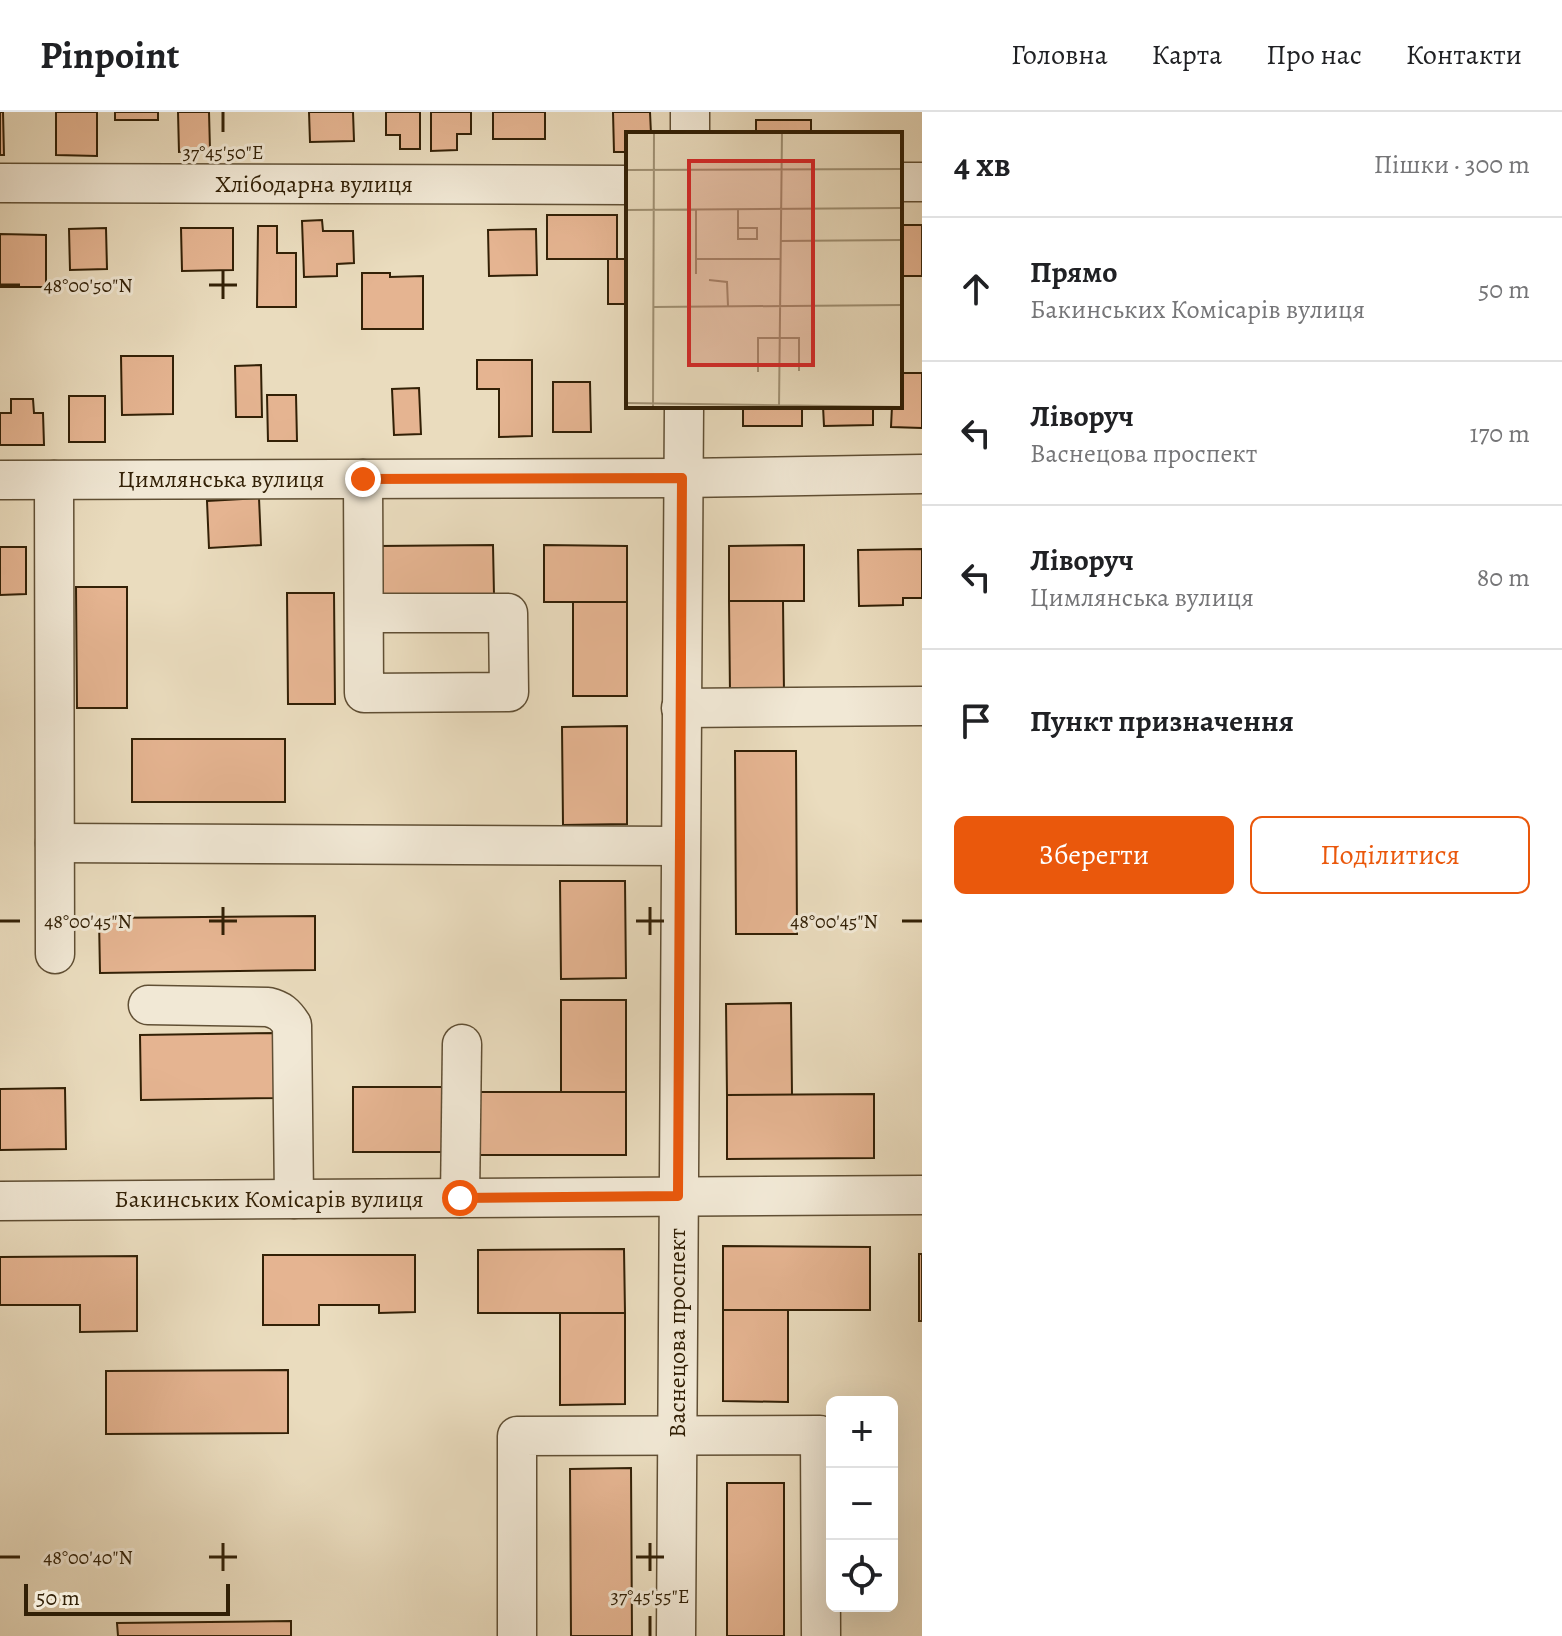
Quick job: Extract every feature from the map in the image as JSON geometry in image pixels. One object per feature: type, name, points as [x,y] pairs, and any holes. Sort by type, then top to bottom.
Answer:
[{"type":"street","name":"Хлібодарна вулиця","points":[[0,183],[626,185]]},
{"type":"street","name":"Васнецова проспект","points":[[676,1636],[684,408]]},
{"type":"street","name":"Цимлянська вулиця","points":[[0,480],[682,478],[922,474]]},
{"type":"street","points":[[363,479],[364,613]]},
{"type":"street","points":[[54,480],[55,954]]},
{"type":"street","points":[[681,708],[922,706]]},
{"type":"street","points":[[55,843],[680,846]]},
{"type":"street","points":[[148,1005],[268,1007],[286,1016],[292,1025],[294,1199]]},
{"type":"street","points":[[460,1198],[462,1044]]},
{"type":"street","name":"Бакинських Комісарів вулиця","points":[[0,1201],[922,1195]]},
{"type":"street","points":[[517,1636],[517,1436],[820,1435],[821,1636]]},
{"type":"building","points":[[0,112],[3,112],[4,155],[0,155]]},
{"type":"building","points":[[56,112],[97,112],[97,156],[56,155]]},
{"type":"building","points":[[115,112],[158,112],[158,120],[115,120]]},
{"type":"building","points":[[178,112],[209,112],[210,150],[179,152]]},
{"type":"building","points":[[309,112],[353,112],[354,141],[310,142]]},
{"type":"building","points":[[386,112],[420,112],[420,149],[400,149],[400,135],[386,135]]},
{"type":"building","points":[[431,112],[471,112],[471,134],[457,134],[457,150],[431,151]]},
{"type":"building","points":[[493,112],[545,112],[545,139],[493,139]]},
{"type":"building","points":[[613,112],[650,112],[651,132],[626,132],[626,152],[614,152]]},
{"type":"building","points":[[756,120],[811,120],[811,132],[756,132]]},
{"type":"building","points":[[547,215],[617,215],[617,259],[547,259]]},
{"type":"building","points":[[322,220],[323,231],[353,231],[354,263],[337,264],[337,276],[304,277],[302,221]]},
{"type":"building","points":[[902,225],[922,225],[922,276],[902,276]]},
{"type":"building","points":[[258,226],[277,226],[277,253],[296,253],[296,307],[257,307]]},
{"type":"building","points":[[106,228],[107,269],[70,270],[69,229]]},
{"type":"building","points":[[181,228],[233,228],[233,270],[182,271]]},
{"type":"building","points":[[536,229],[537,275],[489,276],[488,230]]},
{"type":"building","points":[[0,234],[46,235],[46,287],[0,287]]},
{"type":"building","points":[[608,259],[626,259],[626,304],[608,304]]},
{"type":"building","points":[[362,273],[390,273],[390,277],[423,276],[423,329],[362,329]]},
{"type":"building","points":[[121,356],[173,356],[173,414],[122,415]]},
{"type":"building","points":[[477,360],[532,360],[532,436],[499,437],[499,389],[477,389]]},
{"type":"building","points":[[261,365],[262,417],[236,417],[235,366]]},
{"type":"building","points":[[902,373],[922,373],[922,428],[891,427],[892,408],[902,408]]},
{"type":"building","points":[[553,382],[590,382],[591,432],[553,432]]},
{"type":"building","points":[[419,388],[421,434],[394,435],[392,389]]},
{"type":"building","points":[[267,395],[296,395],[297,441],[268,441]]},
{"type":"building","points":[[69,396],[105,396],[105,442],[69,442]]},
{"type":"building","points":[[11,399],[33,399],[34,413],[43,413],[44,445],[0,445],[0,413],[11,413]]},
{"type":"building","points":[[743,408],[802,408],[802,426],[743,426]]},
{"type":"building","points":[[823,408],[873,408],[873,425],[824,426]]},
{"type":"building","points":[[259,498],[261,545],[209,548],[207,501]]},
{"type":"building","points":[[493,545],[494,595],[379,597],[378,546]]},
{"type":"building","points":[[544,545],[627,546],[627,602],[544,602]]},
{"type":"building","points":[[804,545],[804,601],[729,601],[729,546]]},
{"type":"building","points":[[0,547],[26,547],[26,594],[0,595]]},
{"type":"building","points":[[922,549],[922,598],[903,598],[903,605],[859,606],[858,550]]},
{"type":"building","points":[[76,587],[127,587],[127,708],[77,708]]},
{"type":"building","points":[[287,593],[334,593],[335,704],[288,704]]},
{"type":"building","points":[[729,601],[783,601],[784,694],[730,694]]},
{"type":"building","points":[[573,602],[627,602],[627,696],[573,696]]},
{"type":"building","points":[[627,726],[627,824],[563,825],[562,727]]},
{"type":"building","points":[[132,739],[285,739],[285,802],[132,802]]},
{"type":"building","points":[[735,751],[796,751],[797,934],[736,934]]},
{"type":"building","points":[[560,881],[625,881],[626,978],[561,979]]},
{"type":"building","points":[[315,916],[315,970],[100,973],[99,918]]},
{"type":"building","points":[[561,1000],[626,1000],[626,1092],[561,1092]]},
{"type":"building","points":[[791,1003],[792,1095],[727,1095],[726,1004]]},
{"type":"building","points":[[279,1033],[280,1098],[141,1100],[140,1035]]},
{"type":"building","points":[[353,1087],[450,1087],[450,1152],[353,1152]]},
{"type":"building","points":[[65,1088],[66,1149],[0,1150],[0,1089]]},
{"type":"building","points":[[479,1092],[626,1092],[626,1155],[479,1155]]},
{"type":"building","points":[[874,1094],[874,1158],[727,1159],[727,1095]]},
{"type":"building","points":[[723,1246],[870,1247],[870,1310],[723,1310]]},
{"type":"building","points":[[624,1249],[625,1313],[478,1313],[478,1250]]},
{"type":"building","points":[[919,1254],[922,1254],[922,1321],[919,1321]]},
{"type":"building","points":[[263,1255],[415,1255],[415,1312],[379,1313],[379,1305],[319,1305],[319,1325],[263,1325]]},
{"type":"building","points":[[137,1256],[137,1331],[80,1332],[80,1305],[0,1305],[0,1257]]},
{"type":"building","points":[[723,1310],[788,1310],[788,1402],[723,1401]]},
{"type":"building","points":[[560,1313],[625,1313],[625,1404],[560,1405]]},
{"type":"building","points":[[288,1370],[288,1433],[106,1434],[106,1371]]},
{"type":"building","points":[[631,1468],[632,1636],[571,1636],[570,1469]]},
{"type":"building","points":[[727,1483],[784,1483],[784,1636],[727,1636]]},
{"type":"building","points":[[291,1621],[291,1636],[118,1636],[117,1623]]},
{"type":"route","points":[[363,479],[682,478],[678,1196],[460,1198]]}]
